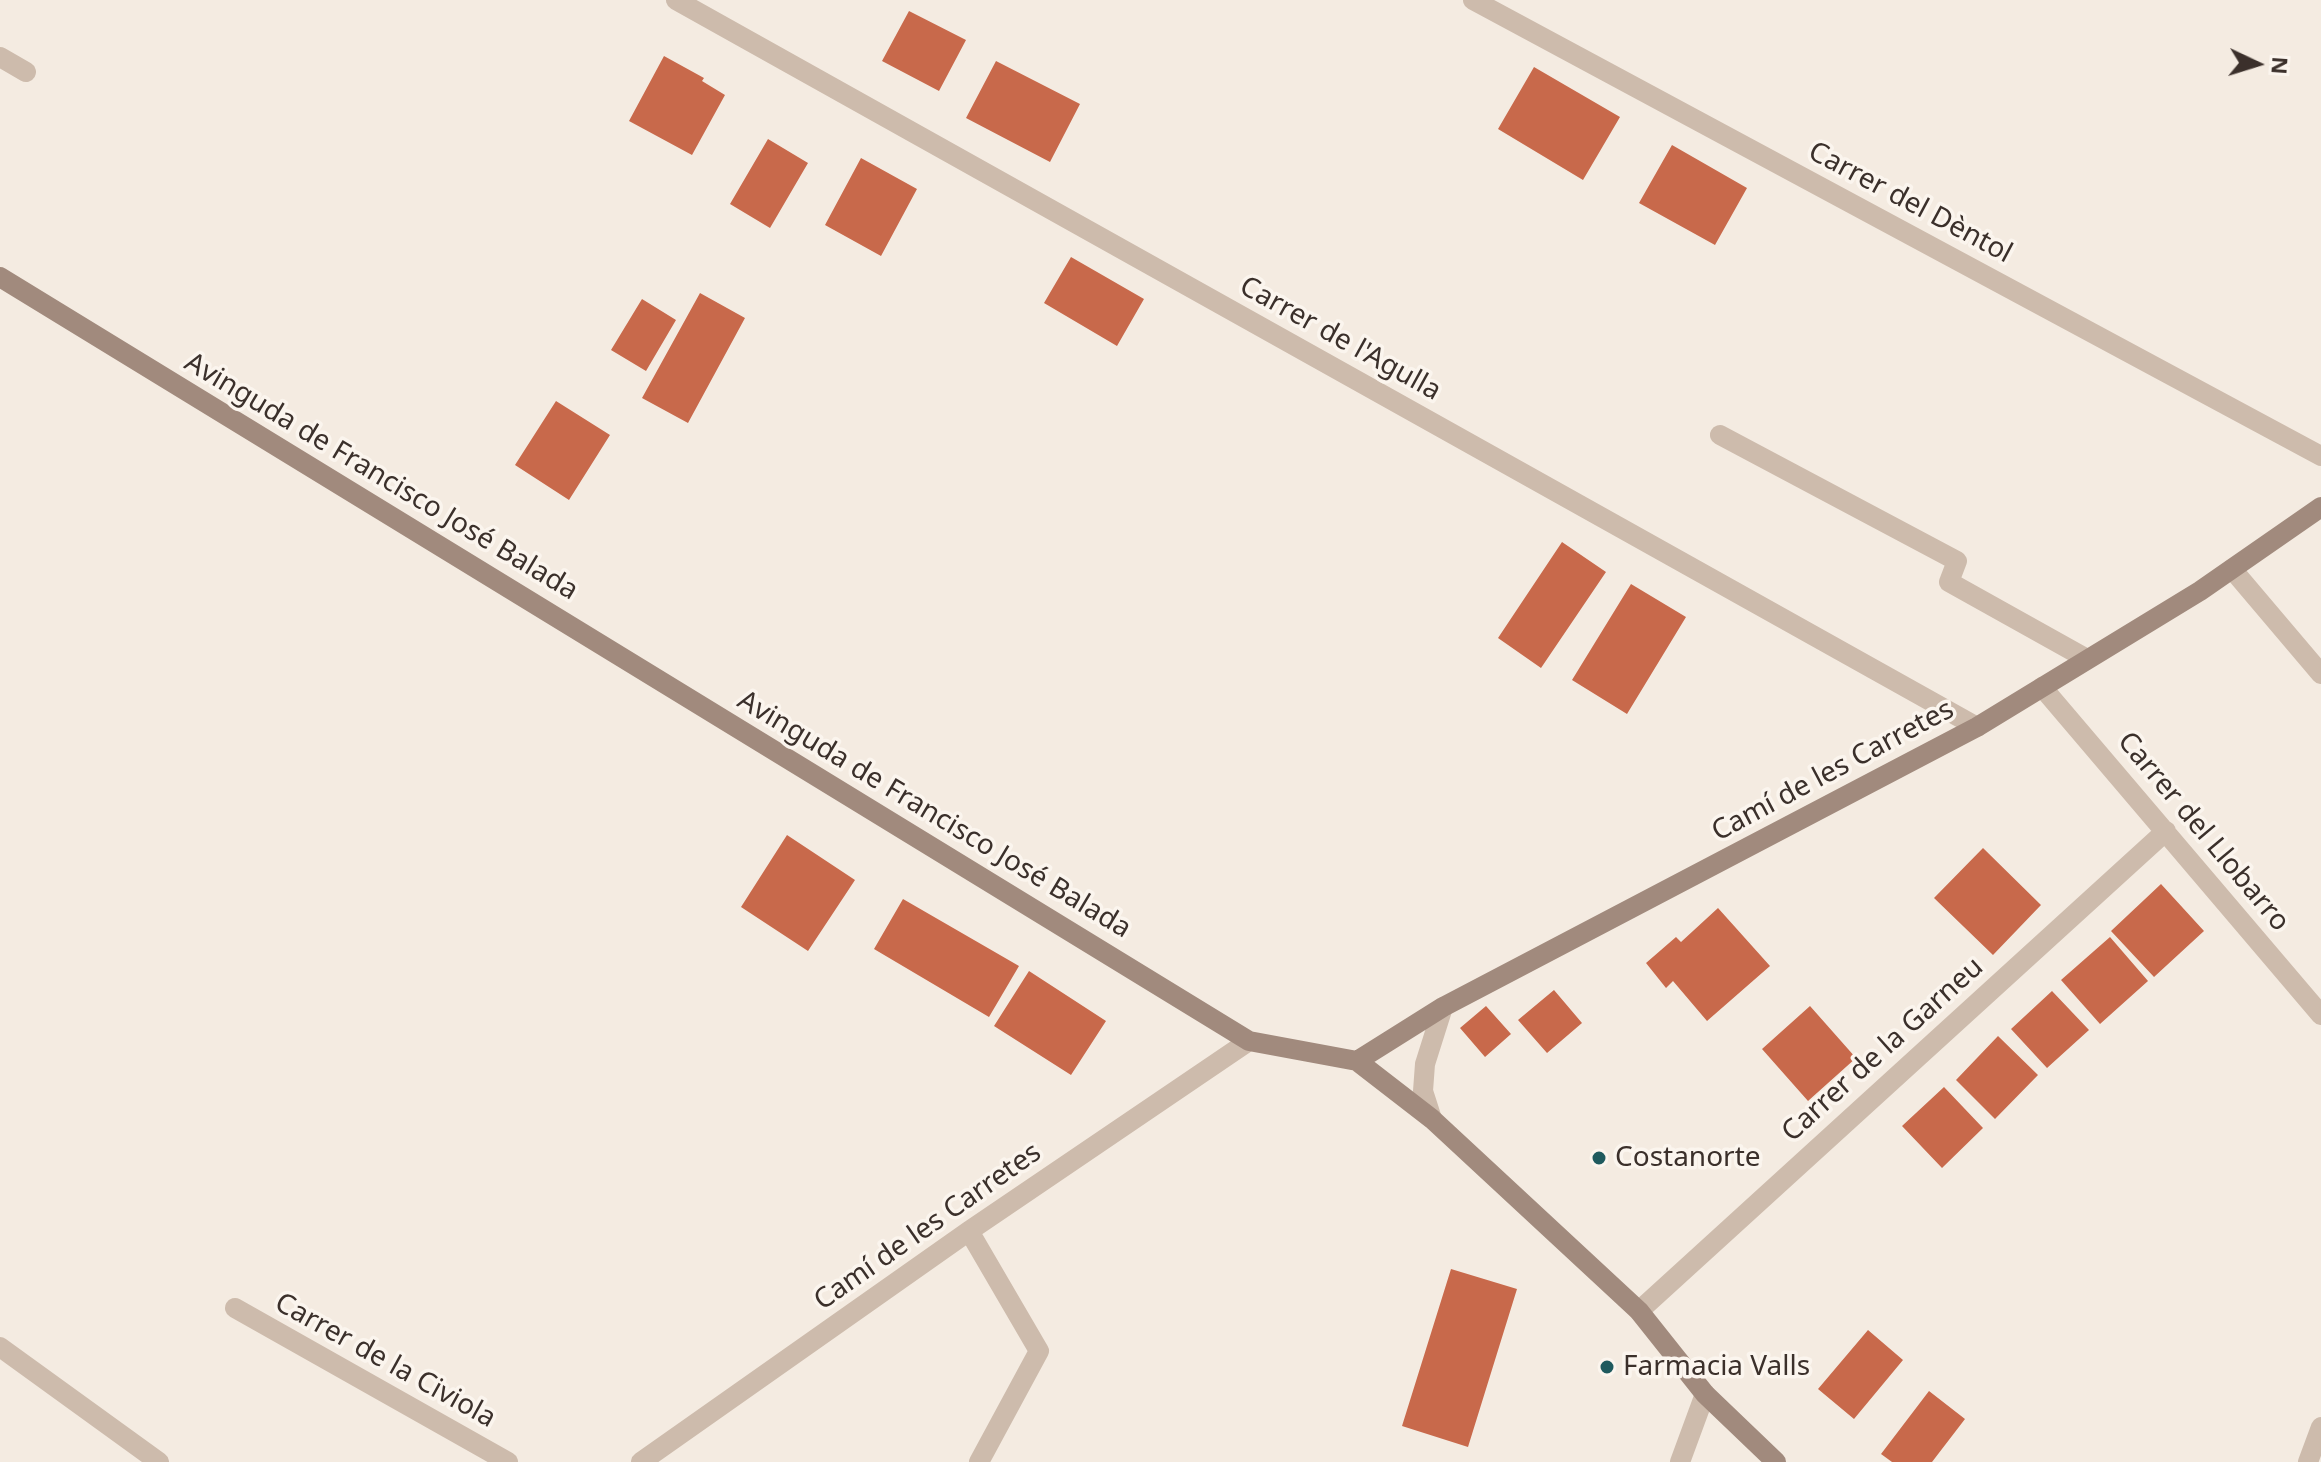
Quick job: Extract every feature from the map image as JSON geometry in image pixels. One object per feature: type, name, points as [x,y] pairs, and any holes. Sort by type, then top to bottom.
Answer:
[{"type":"street","name":"Carrer de l'Agulla","points":[[676,0],[1977,727]]},
{"type":"street","name":"Carrer del Dèntol","points":[[1473,0],[2321,456]]},
{"type":"street","points":[[0,57],[26,72]]},
{"type":"street","name":"Avinguda de Francisco José Balada","points":[[0,277],[1249,1041],[1357,1061],[1432,1119],[1639,1311],[1705,1394],[1776,1462]]},
{"type":"street","points":[[1720,435],[1957,561],[1949,582],[2087,659]]},
{"type":"street","name":"Camí de les Carretes","points":[[1357,1061],[1443,1007],[1977,727],[2232,569],[2321,507]]},
{"type":"street","points":[[2232,569],[2321,674]]},
{"type":"street","name":"Carrer del Llobarro","points":[[2042,687],[2321,1015]]},
{"type":"street","name":"Carrer de la Garneu","points":[[1639,1311],[2166,831]]},
{"type":"street","points":[[1432,1119],[1423,1091],[1425,1064],[1443,1007]]},
{"type":"street","name":"Camí de les Carretes","points":[[641,1462],[969,1231],[1249,1041]]},
{"type":"street","points":[[969,1231],[1039,1351],[979,1462]]},
{"type":"street","name":"Carrer de la Civiola","points":[[235,1308],[508,1462]]},
{"type":"street","points":[[0,1347],[159,1462]]},
{"type":"street","points":[[1680,1462],[1705,1394]]},
{"type":"street","points":[[2308,1462],[2321,1427]]},
{"type":"building","points":[[909,11],[966,40],[939,91],[882,61]]},
{"type":"building","points":[[664,56],[704,78],[702,81],[725,95],[692,155],[629,121]]},
{"type":"building","points":[[996,61],[1080,104],[1050,162],[966,118]]},
{"type":"building","points":[[1534,67],[1620,117],[1583,180],[1498,129]]},
{"type":"building","points":[[768,139],[808,163],[770,228],[730,204]]},
{"type":"building","points":[[1672,145],[1747,188],[1715,245],[1639,203]]},
{"type":"building","points":[[861,158],[917,189],[881,256],[825,225]]},
{"type":"building","points":[[1071,257],[1144,299],[1117,346],[1044,303]]},
{"type":"building","points":[[700,293],[745,318],[688,423],[642,398]]},
{"type":"building","points":[[642,299],[676,320],[646,371],[611,350]]},
{"type":"building","points":[[556,401],[610,435],[569,500],[515,465]]},
{"type":"building","points":[[1562,542],[1606,572],[1541,668],[1498,638]]},
{"type":"building","points":[[1631,584],[1686,617],[1627,714],[1572,680]]},
{"type":"building","points":[[787,835],[855,880],[808,951],[741,907]]},
{"type":"building","points":[[1983,848],[2041,905],[1993,955],[1934,898]]},
{"type":"building","points":[[2161,884],[2204,931],[2154,977],[2111,931]]},
{"type":"building","points":[[903,899],[1019,966],[989,1017],[874,949]]},
{"type":"building","points":[[1718,908],[1770,966],[1707,1021],[1673,981],[1666,988],[1646,963],[1676,937],[1681,942]]},
{"type":"building","points":[[2110,937],[2148,981],[2100,1024],[2061,980]]},
{"type":"building","points":[[1029,971],[1106,1021],[1071,1075],[994,1026]]},
{"type":"building","points":[[1554,990],[1582,1023],[1547,1053],[1518,1020]]},
{"type":"building","points":[[2052,991],[2089,1030],[2047,1068],[2011,1029]]},
{"type":"building","points":[[1486,1006],[1511,1034],[1485,1057],[1460,1028]]},
{"type":"building","points":[[1810,1006],[1856,1058],[1808,1101],[1762,1049]]},
{"type":"building","points":[[1998,1036],[2038,1075],[1995,1119],[1956,1080]]},
{"type":"building","points":[[1944,1087],[1983,1128],[1942,1168],[1902,1126]]},
{"type":"building","points":[[1451,1269],[1517,1289],[1468,1447],[1402,1426]]},
{"type":"building","points":[[1868,1330],[1903,1360],[1854,1419],[1818,1389]]},
{"type":"building","points":[[1929,1391],[1965,1419],[1932,1462],[1892,1462],[1881,1454]]},
{"type":"place","name":"Costanorte","points":[[1599,1158]]},
{"type":"place","name":"Farmacia Valls","points":[[1607,1367]]}]
